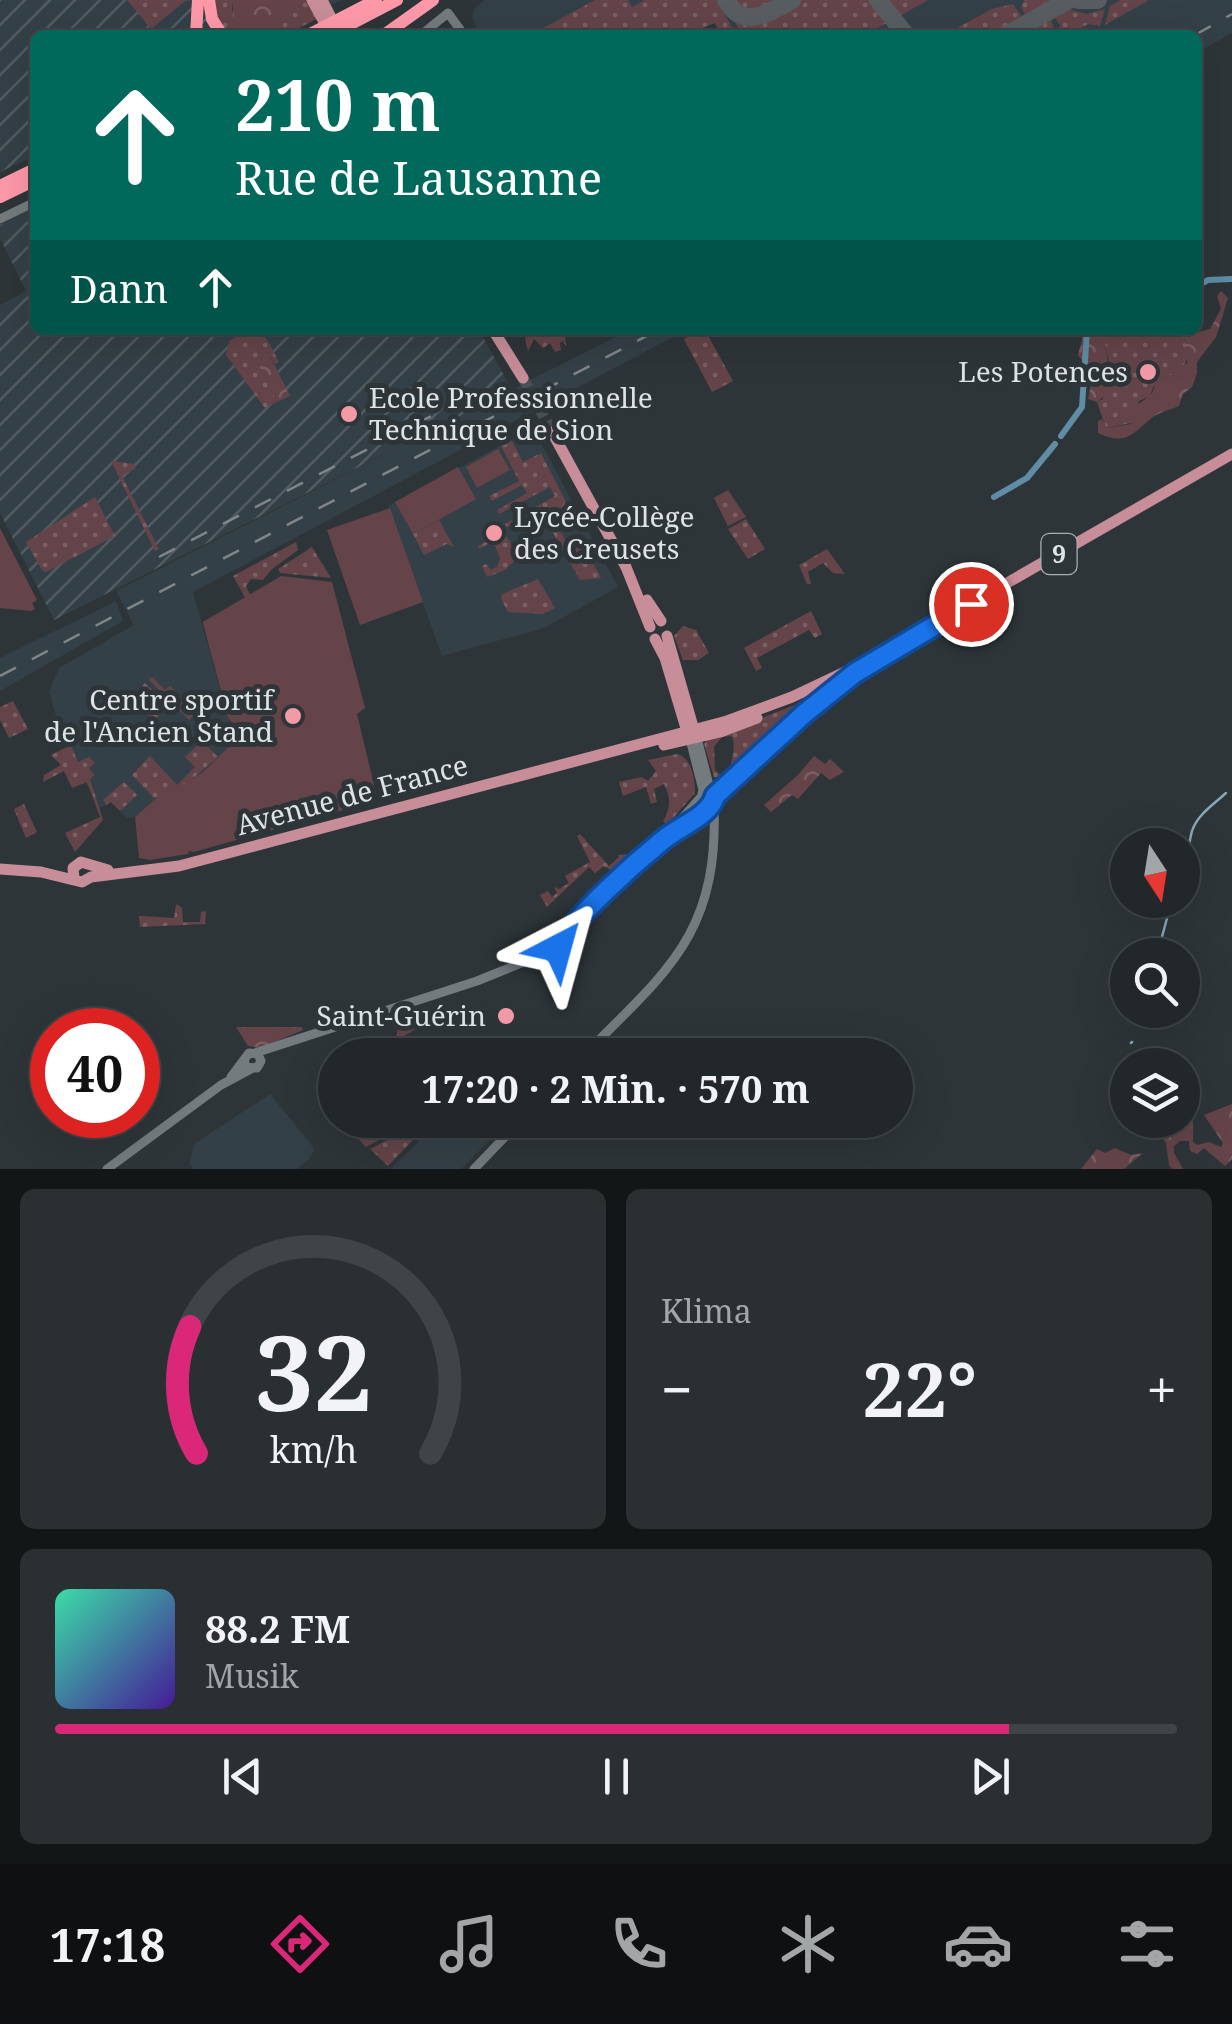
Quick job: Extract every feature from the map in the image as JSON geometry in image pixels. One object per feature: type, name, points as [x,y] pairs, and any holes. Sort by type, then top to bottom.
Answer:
[{"type":"highway","points":[[196,30],[198,0]]},
{"type":"highway","points":[[208,0],[219,30]]},
{"type":"highway","points":[[318,30],[376,0]]},
{"type":"highway","points":[[340,30],[398,0]]},
{"type":"highway","points":[[391,30],[433,0]]},
{"type":"highway","points":[[309,30],[360,8]]},
{"type":"highway","points":[[397,30],[409,17]]},
{"type":"highway","points":[[0,186],[30,171]]},
{"type":"highway","points":[[0,197],[30,182]]},
{"type":"main road","points":[[318,3],[328,30]]},
{"type":"main road","points":[[318,3],[337,30]]},
{"type":"main road","points":[[499,335],[523,378]]},
{"type":"main road","points":[[552,432],[658,631],[685,709],[682,737]]},
{"type":"main road","name":"9","points":[[885,653],[1232,454]]},
{"type":"main road","name":"Avenue de France","points":[[850,673],[885,653]]},
{"type":"main road","name":"Avenue de France","points":[[0,869],[74,873],[82,882],[92,872],[146,872],[188,864],[751,720],[885,653]]},
{"type":"main road","name":"Avenue de France","points":[[682,737],[827,684]]},
{"type":"main road","points":[[685,709],[698,718],[718,723]]},
{"type":"main road","points":[[682,737],[675,727],[685,709]]},
{"type":"street","points":[[427,30],[448,14],[460,30]]},
{"type":"street","points":[[0,219],[30,204]]},
{"type":"street","points":[[107,1169],[247,1065],[247,1054],[258,1057],[285,1043],[506,970],[544,953],[546,939],[555,941],[709,792],[850,673]]},
{"type":"street","points":[[714,858],[704,812],[709,792],[735,773],[827,684]]},
{"type":"street","points":[[682,737],[709,792]]},
{"type":"street","points":[[600,1038],[664,972],[685,944],[701,911],[714,858],[709,792],[682,737]]},
{"type":"street","points":[[682,737],[684,750],[696,763]]},
{"type":"street","points":[[662,841],[704,812]]},
{"type":"street","points":[[474,1169],[504,1138]]},
{"type":"shaded area","points":[[0,0],[341,0],[283,30],[30,30],[30,158],[0,172]]},
{"type":"shaded area","points":[[485,0],[1232,0],[1232,33],[1202,50],[1202,30],[718,30],[715,23],[698,30],[477,30],[472,16]]},
{"type":"shaded area","points":[[30,210],[30,335],[482,335],[512,390],[54,620],[0,513],[0,305],[26,291],[0,238],[0,225]]},
{"type":"shaded area","points":[[619,335],[677,335],[193,592],[228,718],[243,734],[203,772],[163,792],[135,817],[127,818],[111,802],[99,809],[60,729],[49,692],[59,668],[134,625],[116,591]]},
{"type":"shaded area","name":"Lycée-Collège des Creusets","points":[[533,428],[618,587],[544,628],[442,656],[388,506]]},
{"type":"shaded area","points":[[116,601],[123,621],[0,691],[0,658]]},
{"type":"shaded area","points":[[270,1094],[310,1143],[314,1150],[310,1158],[297,1169],[193,1169],[190,1164],[194,1144]]},
{"type":"shaded area","points":[[423,1138],[492,1138],[461,1169],[390,1169]]},
{"type":"green space","points":[[127,0],[192,0],[185,1],[151,29]]},
{"type":"green space","points":[[212,0],[232,0],[232,11],[300,8],[294,0],[307,0],[317,19],[295,30],[224,30]]},
{"type":"green space","points":[[232,0],[294,0],[300,8],[265,30],[247,30],[235,22]]},
{"type":"green space","points":[[595,0],[628,0],[632,7],[645,0],[717,0],[733,30],[718,30],[715,23],[697,30],[540,30]]},
{"type":"green space","points":[[734,0],[782,0],[753,12],[739,8]]},
{"type":"green space","points":[[801,0],[874,0],[890,21],[874,30],[739,30],[735,22],[757,25]]},
{"type":"green space","points":[[881,0],[928,0],[896,18]]},
{"type":"green space","points":[[1024,0],[1056,0],[1028,20],[1021,7]]},
{"type":"green space","points":[[1121,0],[1149,0],[1105,25],[1110,6]]},
{"type":"green space","points":[[1013,4],[1025,22],[1010,30],[953,30],[992,9]]},
{"type":"green space","points":[[1064,8],[1087,14],[1105,9],[1100,26],[1088,24],[1077,30],[1054,30],[1061,26],[1052,14]]},
{"type":"green space","points":[[1050,15],[1054,30],[1040,30],[1035,23]]},
{"type":"green space","points":[[1221,291],[1228,298],[1216,337],[1197,362],[1192,387],[1183,394],[1179,406],[1155,416],[1125,437],[1098,433],[1098,421],[1102,419],[1107,428],[1131,424],[1128,414],[1153,392],[1154,373],[1164,378],[1187,363],[1184,335],[1202,335],[1210,329],[1221,309],[1217,296]]},
{"type":"green space","points":[[239,335],[264,336],[279,362],[275,364],[268,352],[256,359],[277,402],[265,408],[226,355],[229,341]]},
{"type":"green space","points":[[564,335],[566,346],[563,341],[561,350],[555,352],[550,343],[543,348],[534,339],[528,351],[525,338]]},
{"type":"green space","points":[[708,335],[733,381],[712,392],[684,339]]},
{"type":"green space","points":[[1083,335],[1119,335],[1105,344],[1111,384],[1108,393],[1097,402],[1088,399],[1091,385],[1078,355]]},
{"type":"green space","points":[[1119,335],[1184,335],[1188,358],[1181,370],[1163,378],[1158,375],[1150,396],[1139,401],[1131,423],[1106,428],[1097,402],[1103,399],[1109,362],[1105,344]]},
{"type":"green space","points":[[268,352],[290,396],[277,402],[256,359]]},
{"type":"green space","points":[[512,441],[523,462],[541,453],[568,506],[507,527],[505,524],[555,496],[550,487],[499,514],[497,510],[527,493],[522,485],[492,501],[489,496],[519,481],[501,446]]},
{"type":"green space","points":[[498,449],[510,470],[477,488],[466,467]]},
{"type":"green space","points":[[111,461],[134,464],[136,468],[122,476],[159,549],[155,551]]},
{"type":"green space","points":[[458,467],[476,499],[413,534],[395,502]]},
{"type":"green space","points":[[728,490],[746,517],[728,526],[714,498]]},
{"type":"green space","points":[[95,497],[115,536],[46,572],[42,570],[26,542]]},
{"type":"green space","points":[[390,508],[423,602],[360,625],[327,530]]},
{"type":"green space","points":[[746,519],[765,549],[748,559],[728,529]]},
{"type":"green space","points":[[439,520],[454,547],[447,544],[424,555],[413,534]]},
{"type":"green space","points":[[552,523],[553,529],[563,534],[567,546],[583,545],[601,578],[580,580],[548,524]]},
{"type":"green space","points":[[0,528],[37,600],[31,611],[0,608]]},
{"type":"green space","points":[[496,536],[507,537],[518,557],[505,570],[487,577],[482,566],[486,564],[491,570],[500,558],[493,541],[479,549],[478,546]]},
{"type":"green space","points":[[296,542],[298,550],[263,580],[251,579],[246,586],[250,595],[213,661],[203,622],[246,599],[233,576]]},
{"type":"green space","points":[[312,547],[331,578],[280,573],[278,569]]},
{"type":"green space","points":[[827,549],[845,574],[833,573],[823,563],[808,572],[811,584],[807,584],[799,565]]},
{"type":"green space","name":"Centre sportif de l'Ancien Stand","points":[[281,576],[332,582],[365,708],[357,714],[376,793],[372,802],[188,854],[139,858],[135,817],[163,792],[203,772],[242,734],[228,718],[203,622]]},
{"type":"green space","points":[[538,579],[555,608],[543,614],[508,612],[502,594]]},
{"type":"green space","points":[[811,611],[822,634],[815,638],[809,630],[757,658],[762,668],[756,671],[744,648]]},
{"type":"green space","points":[[683,626],[696,630],[709,653],[698,660],[683,660],[674,636]]},
{"type":"green space","points":[[152,677],[165,690],[170,686],[197,713],[189,720],[149,680]]},
{"type":"green space","points":[[145,683],[169,706],[154,721],[131,697]]},
{"type":"green space","points":[[810,699],[724,779],[714,777],[706,740]],"holes":[[[722,737],[733,739],[730,768],[721,775],[715,770],[714,747]]]},
{"type":"green space","points":[[13,701],[28,729],[9,738],[0,720],[0,707]]},
{"type":"green space","points":[[202,741],[218,757],[186,784],[154,798],[132,775],[150,756],[177,785],[195,767],[185,757]]},
{"type":"green space","points":[[71,745],[78,762],[89,757],[95,763],[89,768],[94,775],[90,779],[103,820],[75,852],[65,833],[100,817],[87,782],[72,788],[64,771],[43,782],[44,775],[61,765],[51,755]]},
{"type":"green space","points":[[677,754],[689,764],[695,793],[667,825],[663,821],[669,798],[664,784],[654,789],[657,802],[651,804],[646,787],[623,796],[619,782],[642,777],[648,781],[656,771],[648,760]]},
{"type":"green space","points":[[814,756],[825,764],[830,759],[844,772],[830,780],[821,773],[798,799],[792,795],[771,812],[764,805]]},
{"type":"green space","points":[[124,782],[137,795],[120,811],[103,800]]},
{"type":"green space","points":[[24,804],[37,832],[26,838],[14,809]]},
{"type":"green space","points":[[580,834],[609,866],[618,855],[635,850],[638,854],[617,874],[604,866],[595,873],[589,867],[547,907],[540,895],[548,891],[552,897],[557,893],[554,887],[559,889],[569,883],[565,876],[590,862],[577,836]]},
{"type":"green space","points":[[176,904],[182,908],[183,922],[200,922],[201,912],[206,911],[205,924],[140,927],[139,916],[174,918]]},
{"type":"green space","points":[[401,1013],[437,1015],[427,1026],[396,1038]]},
{"type":"green space","points":[[236,1027],[303,1030],[260,1048],[248,1046]]},
{"type":"green space","points":[[1232,1104],[1232,1159],[1225,1166],[1204,1148],[1197,1154],[1190,1151],[1189,1141],[1180,1141],[1174,1146],[1174,1153],[1183,1169],[1172,1169],[1162,1138],[1193,1138],[1197,1145],[1209,1142],[1221,1147],[1223,1143],[1204,1115]]},
{"type":"green space","points":[[358,1138],[382,1138],[366,1147]]},
{"type":"green space","points":[[391,1138],[413,1140],[388,1166],[370,1149]]},
{"type":"green space","points":[[1115,1148],[1131,1155],[1143,1153],[1124,1169],[1081,1169],[1097,1149],[1105,1153]]},
{"type":"waterway","points":[[1202,284],[1232,279]]},
{"type":"waterway","points":[[1061,436],[1082,407],[1087,335]]},
{"type":"waterway","points":[[994,497],[1027,478],[1055,444]]},
{"type":"waterway","points":[[1193,828],[1226,793]]},
{"type":"waterway","points":[[1162,938],[1167,918]]},
{"type":"taxiway","points":[[726,0],[740,15],[748,17],[765,14],[792,0]]},
{"type":"taxiway","points":[[878,0],[902,30]]},
{"type":"taxiway","points":[[1015,30],[1069,0]]},
{"type":"taxiway","points":[[1078,0],[1098,0]]},
{"type":"tunnel","points":[[523,378],[552,432]]},
{"type":"railway","points":[[1202,31],[1232,14]]},
{"type":"railway","points":[[0,676],[648,335]]},
{"type":"railway","points":[[159,557],[453,405]]},
{"type":"place","name":"Les Potences","points":[[1148,372]]},
{"type":"place","name":"Ecole Professionnelle Technique de Sion","points":[[349,414]]},
{"type":"place","name":"Lycée-Collège des Creusets","points":[[494,533]]},
{"type":"place","name":"Centre sportif de l'Ancien Stand","points":[[293,716]]},
{"type":"place","name":"Saint-Guérin","points":[[506,1016]]},
{"type":"route","points":[[558,948],[582,917],[662,841],[708,811],[715,796],[821,699],[885,653],[971,604]]}]
